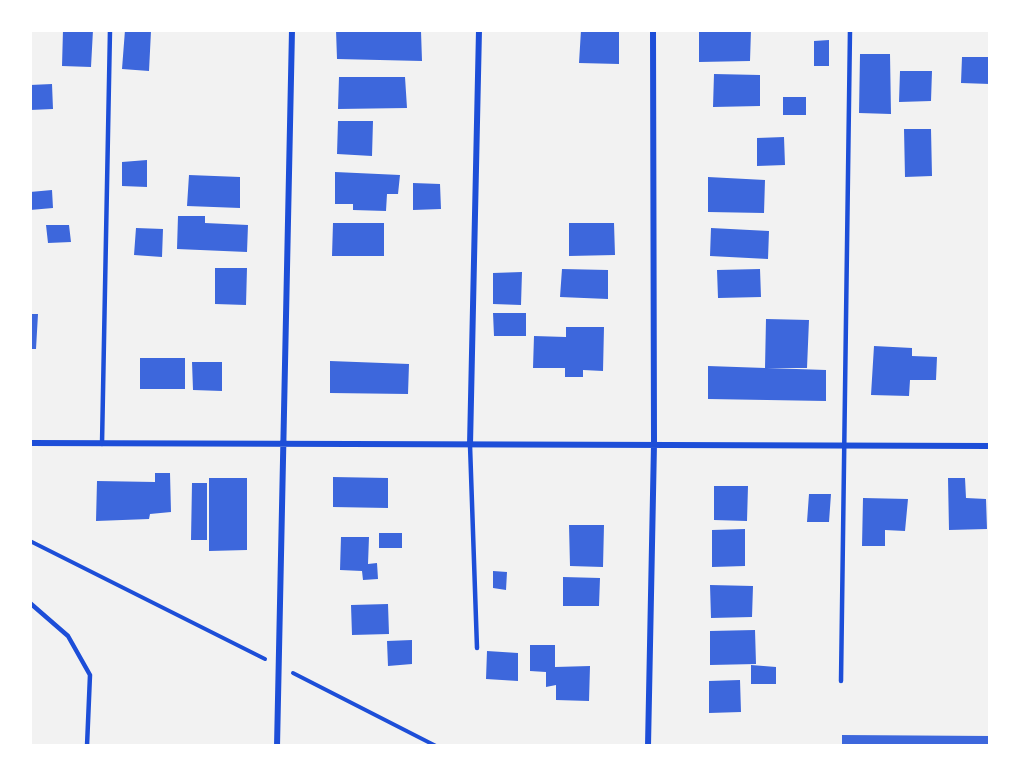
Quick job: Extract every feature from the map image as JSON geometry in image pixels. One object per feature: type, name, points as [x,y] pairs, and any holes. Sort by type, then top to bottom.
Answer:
[{"type":"street","points":[[277,746],[292,30]]},
{"type":"street","points":[[470,445],[479,30]]},
{"type":"street","points":[[648,746],[654,444],[653,30]]},
{"type":"street","points":[[30,443],[990,446]]},
{"type":"lane","points":[[102,444],[110,30]]},
{"type":"lane","points":[[841,681],[850,30]]},
{"type":"lane","points":[[470,445],[477,648]]},
{"type":"lane","points":[[30,603],[68,636],[90,675],[87,746]]},
{"type":"path","points":[[30,541],[227,639]]},
{"type":"path","points":[[334,694],[436,746]]},
{"type":"building","points":[[63,30],[93,30],[91,67],[62,66]]},
{"type":"building","points":[[125,30],[151,31],[149,71],[122,69]]},
{"type":"building","points":[[336,30],[421,31],[422,61],[337,59]]},
{"type":"building","points":[[581,30],[619,31],[619,64],[579,63]]},
{"type":"building","points":[[699,30],[751,30],[750,61],[699,62]]},
{"type":"building","points":[[829,40],[829,66],[814,66],[814,41]]},
{"type":"building","points":[[860,54],[890,54],[891,114],[859,113]]},
{"type":"building","points":[[962,57],[990,57],[990,84],[961,83]]},
{"type":"building","points":[[900,71],[932,71],[931,101],[899,102]]},
{"type":"building","points":[[714,74],[760,75],[760,106],[713,107]]},
{"type":"building","points":[[339,77],[405,77],[407,108],[338,109]]},
{"type":"building","points":[[52,84],[53,109],[30,110],[30,85]]},
{"type":"building","points":[[783,97],[806,97],[806,115],[783,115]]},
{"type":"building","points":[[338,121],[373,121],[372,156],[337,154]]},
{"type":"building","points":[[904,129],[931,129],[932,176],[905,177]]},
{"type":"building","points":[[784,137],[785,165],[757,166],[757,138]]},
{"type":"building","points":[[147,160],[147,187],[122,186],[122,162]]},
{"type":"building","points":[[335,172],[400,175],[398,194],[387,194],[386,211],[353,210],[353,204],[335,204]]},
{"type":"building","points":[[189,175],[240,177],[240,208],[187,206]]},
{"type":"building","points":[[708,177],[765,180],[764,213],[708,212]]},
{"type":"building","points":[[413,183],[440,184],[441,209],[413,210]]},
{"type":"building","points":[[52,190],[53,208],[30,210],[30,192]]},
{"type":"building","points":[[178,216],[205,216],[205,223],[248,225],[247,252],[177,249]]},
{"type":"building","points":[[333,223],[384,223],[384,256],[332,256]]},
{"type":"building","points":[[569,223],[614,223],[615,255],[569,256]]},
{"type":"building","points":[[46,225],[69,225],[71,242],[48,243]]},
{"type":"building","points":[[136,228],[163,229],[162,257],[134,255]]},
{"type":"building","points":[[711,228],[769,231],[768,259],[710,256]]},
{"type":"building","points":[[215,268],[247,268],[246,305],[215,304]]},
{"type":"building","points":[[562,269],[608,270],[608,299],[560,297]]},
{"type":"building","points":[[760,269],[761,297],[718,298],[717,270]]},
{"type":"building","points":[[522,272],[521,305],[493,304],[493,273]]},
{"type":"building","points":[[493,313],[526,313],[526,336],[494,336]]},
{"type":"building","points":[[30,314],[38,314],[36,349],[30,349]]},
{"type":"building","points":[[766,319],[809,320],[807,368],[767,368],[826,370],[826,401],[708,399],[708,366],[765,368]]},
{"type":"building","points":[[566,327],[604,327],[603,371],[583,370],[583,377],[565,377],[565,368],[533,368],[534,336],[566,337]]},
{"type":"building","points":[[874,346],[912,348],[912,356],[937,357],[936,380],[910,380],[909,396],[871,395]]},
{"type":"building","points":[[140,358],[185,358],[185,389],[140,389]]},
{"type":"building","points":[[330,361],[409,364],[408,394],[330,393]]},
{"type":"building","points":[[192,362],[222,362],[222,391],[193,390]]},
{"type":"building","points":[[155,473],[170,473],[171,512],[150,514],[149,519],[96,521],[97,481],[155,482]]},
{"type":"building","points":[[333,477],[388,478],[388,508],[333,507]]},
{"type":"building","points":[[209,478],[247,478],[247,550],[209,551]]},
{"type":"building","points":[[948,478],[965,478],[966,498],[986,499],[987,529],[949,530]]},
{"type":"building","points":[[192,483],[207,483],[207,540],[191,540]]},
{"type":"building","points":[[714,486],[748,486],[747,521],[714,520]]},
{"type":"building","points":[[809,494],[831,494],[829,522],[807,522]]},
{"type":"building","points":[[863,498],[908,499],[905,531],[885,530],[885,546],[862,546]]},
{"type":"building","points":[[569,525],[604,525],[603,567],[570,566]]},
{"type":"building","points":[[745,529],[745,566],[712,567],[712,530]]},
{"type":"building","points":[[379,533],[402,533],[402,548],[379,548]]},
{"type":"building","points":[[341,537],[369,537],[368,564],[377,563],[378,579],[363,580],[362,571],[340,570]]},
{"type":"building","points":[[493,571],[507,572],[506,590],[493,588]]},
{"type":"building","points":[[563,577],[600,578],[599,606],[563,606]]},
{"type":"building","points":[[710,585],[753,586],[752,617],[711,618]]},
{"type":"building","points":[[388,604],[389,634],[352,635],[351,605]]},
{"type":"building","points":[[755,630],[756,664],[710,665],[710,631]]},
{"type":"building","points":[[412,640],[412,664],[388,666],[387,641]]},
{"type":"building","points":[[530,645],[555,645],[555,667],[590,666],[589,701],[556,700],[556,685],[546,687],[546,672],[530,671]]},
{"type":"building","points":[[487,651],[518,653],[518,681],[486,679]]},
{"type":"building","points":[[751,665],[776,667],[776,684],[751,684]]},
{"type":"building","points":[[740,680],[741,712],[709,713],[709,681]]},
{"type":"building","points":[[842,735],[990,736],[990,746],[842,746]]}]
